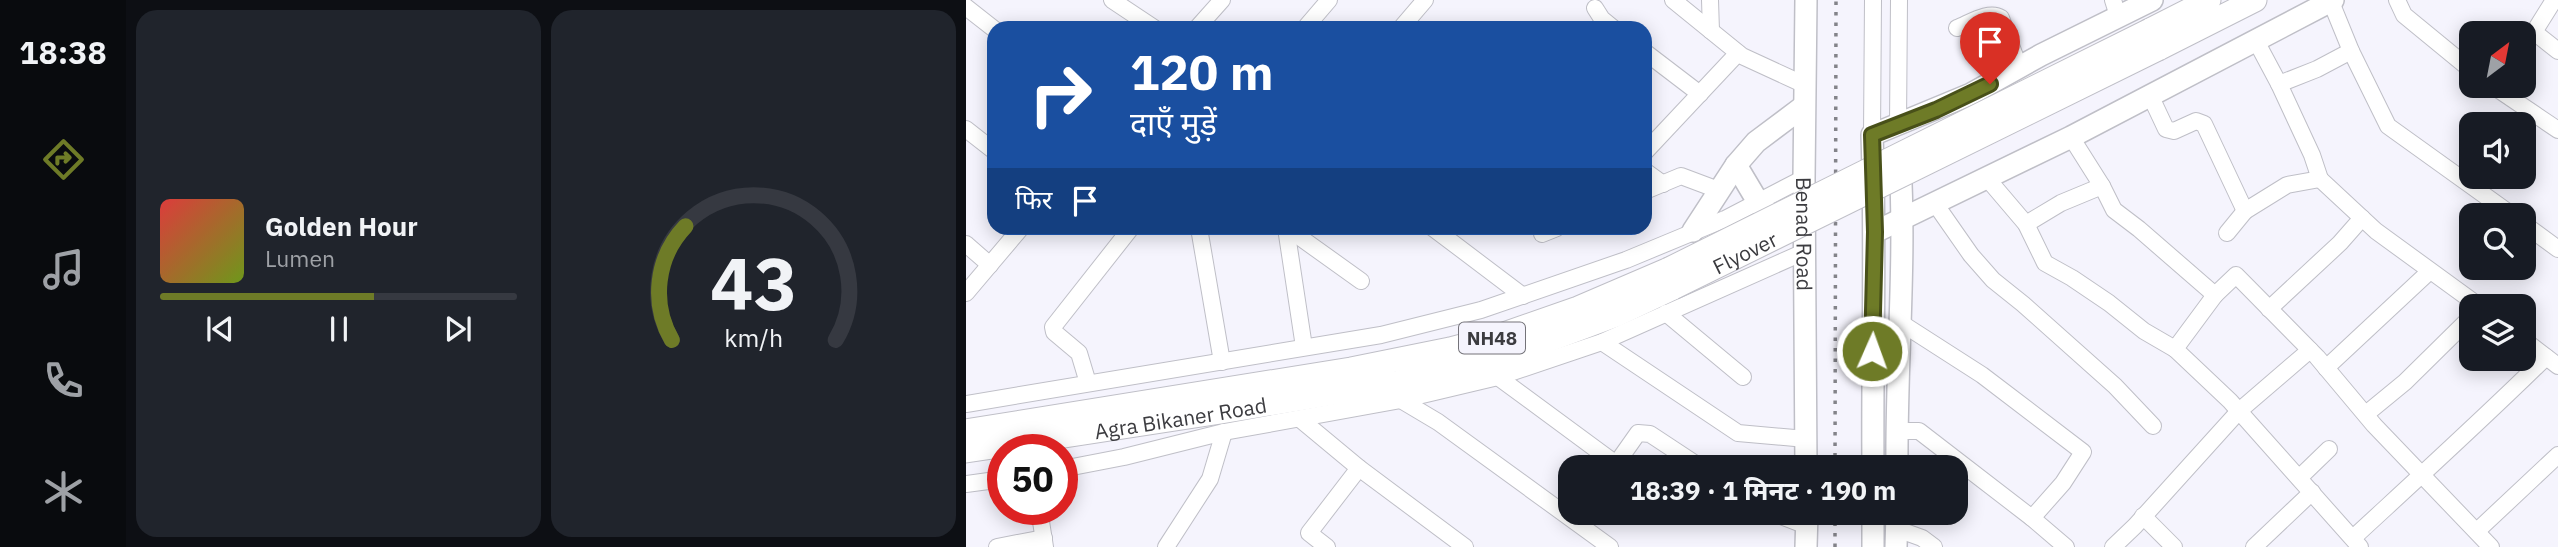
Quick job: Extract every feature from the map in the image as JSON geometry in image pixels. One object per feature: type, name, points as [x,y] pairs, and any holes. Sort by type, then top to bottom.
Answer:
[{"type":"highway","name":"NH48","points":[[2154,39],[2208,0]]},
{"type":"highway","name":"NH48","points":[[2154,39],[2255,0]]},
{"type":"highway","name":"Flyover","points":[[1308,387],[1399,360],[1495,337],[1626,289],[1891,160],[2154,39]]},
{"type":"highway","name":"NH48","points":[[966,431],[1216,389],[1308,387]]},
{"type":"highway","name":"Agra Bikaner Road","points":[[966,451],[1308,387]]},
{"type":"main road","name":"Benad Road","points":[[1805,0],[1806,455]]},
{"type":"main road","points":[[1873,455],[1875,232],[1872,135],[1971,94],[2115,8],[2152,0]]},
{"type":"main road","points":[[1875,232],[2071,137],[2332,1]]},
{"type":"main road","points":[[1693,231],[1736,165],[1804,95]]},
{"type":"main road","points":[[1897,455],[1895,401],[1901,323],[1903,217],[1898,126]]},
{"type":"main road","points":[[1736,165],[1758,202],[1804,252]]},
{"type":"main road","points":[[1873,525],[1874,547]]},
{"type":"street","points":[[1112,0],[1144,21]]},
{"type":"street","points":[[1203,21],[1222,0]]},
{"type":"street","points":[[1311,21],[1329,0]]},
{"type":"street","points":[[1407,21],[1425,0]]},
{"type":"street","points":[[1673,0],[1738,53],[1804,95]]},
{"type":"street","points":[[1710,0],[1711,31]]},
{"type":"street","points":[[1872,135],[1873,0]]},
{"type":"street","points":[[1898,126],[1899,0]]},
{"type":"street","points":[[2397,0],[2404,15],[2459,60]]},
{"type":"street","points":[[2554,0],[2534,32],[2558,51]]},
{"type":"street","points":[[2332,1],[2351,51],[2388,126],[2495,203]]},
{"type":"street","points":[[966,7],[987,24]]},
{"type":"street","points":[[1595,8],[1605,21]]},
{"type":"street","points":[[1957,28],[1991,14],[1998,15],[2019,67]]},
{"type":"street","points":[[2255,39],[2312,155],[2320,179],[2362,218],[2462,294]]},
{"type":"street","points":[[2279,84],[2317,69],[2351,51]]},
{"type":"street","points":[[1652,145],[1738,53]]},
{"type":"street","points":[[1652,57],[1700,94]]},
{"type":"street","points":[[2150,95],[2166,129],[2174,131],[2196,121],[2204,124],[2245,211]]},
{"type":"street","points":[[2511,98],[2558,130]]},
{"type":"street","points":[[966,129],[987,146]]},
{"type":"street","points":[[2071,137],[2114,210],[2215,295]]},
{"type":"street","points":[[1652,176],[1663,184]]},
{"type":"street","points":[[1652,188],[1681,176],[1721,191]]},
{"type":"street","points":[[1986,177],[2026,223],[2045,263],[2091,290],[2144,331],[2175,349],[2239,411],[2356,543],[2421,473],[2552,361],[2536,349]]},
{"type":"street","points":[[966,404],[1381,335],[1481,310],[1626,260],[1725,219],[1804,178]]},
{"type":"street","points":[[2227,233],[2245,211],[2287,185],[2320,179]]},
{"type":"street","points":[[2026,223],[2061,203],[2102,187]]},
{"type":"street","points":[[1934,202],[1971,255],[1993,280],[2115,386],[2153,426]]},
{"type":"street","points":[[2269,310],[2340,243],[2362,218]]},
{"type":"street","points":[[2536,233],[2558,249]]},
{"type":"street","points":[[966,293],[1015,235]]},
{"type":"street","points":[[1088,383],[1079,353],[1054,332],[1053,327],[1125,235]]},
{"type":"street","points":[[1200,235],[1222,362]]},
{"type":"street","points":[[1288,235],[1304,347]]},
{"type":"street","points":[[1297,235],[1361,281]]},
{"type":"street","points":[[1442,235],[1522,296]]},
{"type":"street","points":[[966,244],[990,265]]},
{"type":"street","points":[[1078,466],[1224,432],[1401,400],[1498,377],[1602,342],[1804,252]]},
{"type":"street","points":[[2326,368],[2430,271]]},
{"type":"street","points":[[2175,349],[2215,295],[2236,275],[2310,350],[2491,547]]},
{"type":"street","points":[[1666,313],[1743,377]]},
{"type":"street","points":[[1901,323],[1982,375],[2083,452],[2063,483],[2032,518]]},
{"type":"street","points":[[2366,414],[2404,382],[2459,329]]},
{"type":"street","points":[[1602,342],[1738,433],[1806,439]]},
{"type":"street","points":[[2113,547],[2239,411],[2310,350]]},
{"type":"street","points":[[1498,377],[1601,455]]},
{"type":"street","points":[[1401,400],[1558,503]]},
{"type":"street","points":[[1300,419],[1359,468],[1465,547]]},
{"type":"street","points":[[1896,431],[1919,431],[2066,547]]},
{"type":"street","points":[[1166,547],[1210,480],[1224,432]]},
{"type":"street","points":[[1623,455],[1638,433],[1650,434],[1682,455]]},
{"type":"street","points":[[2299,478],[2329,449]]},
{"type":"street","points":[[2477,531],[2558,455]]},
{"type":"street","points":[[1327,547],[1309,533],[1359,468]]},
{"type":"street","points":[[966,484],[987,481]]},
{"type":"street","points":[[2254,547],[2312,492]]},
{"type":"street","points":[[2144,516],[2174,547]]},
{"type":"street","points":[[1587,525],[1611,547]]},
{"type":"street","points":[[1897,530],[1922,538],[1934,547]]},
{"type":"street","points":[[997,547],[1045,542]]},
{"type":"railway","points":[[1835,455],[1836,0]]},
{"type":"railway","points":[[1835,525],[1835,547]]},
{"type":"route","points":[[1872,351],[1875,232],[1872,135],[1936,110],[1990,84]]}]
